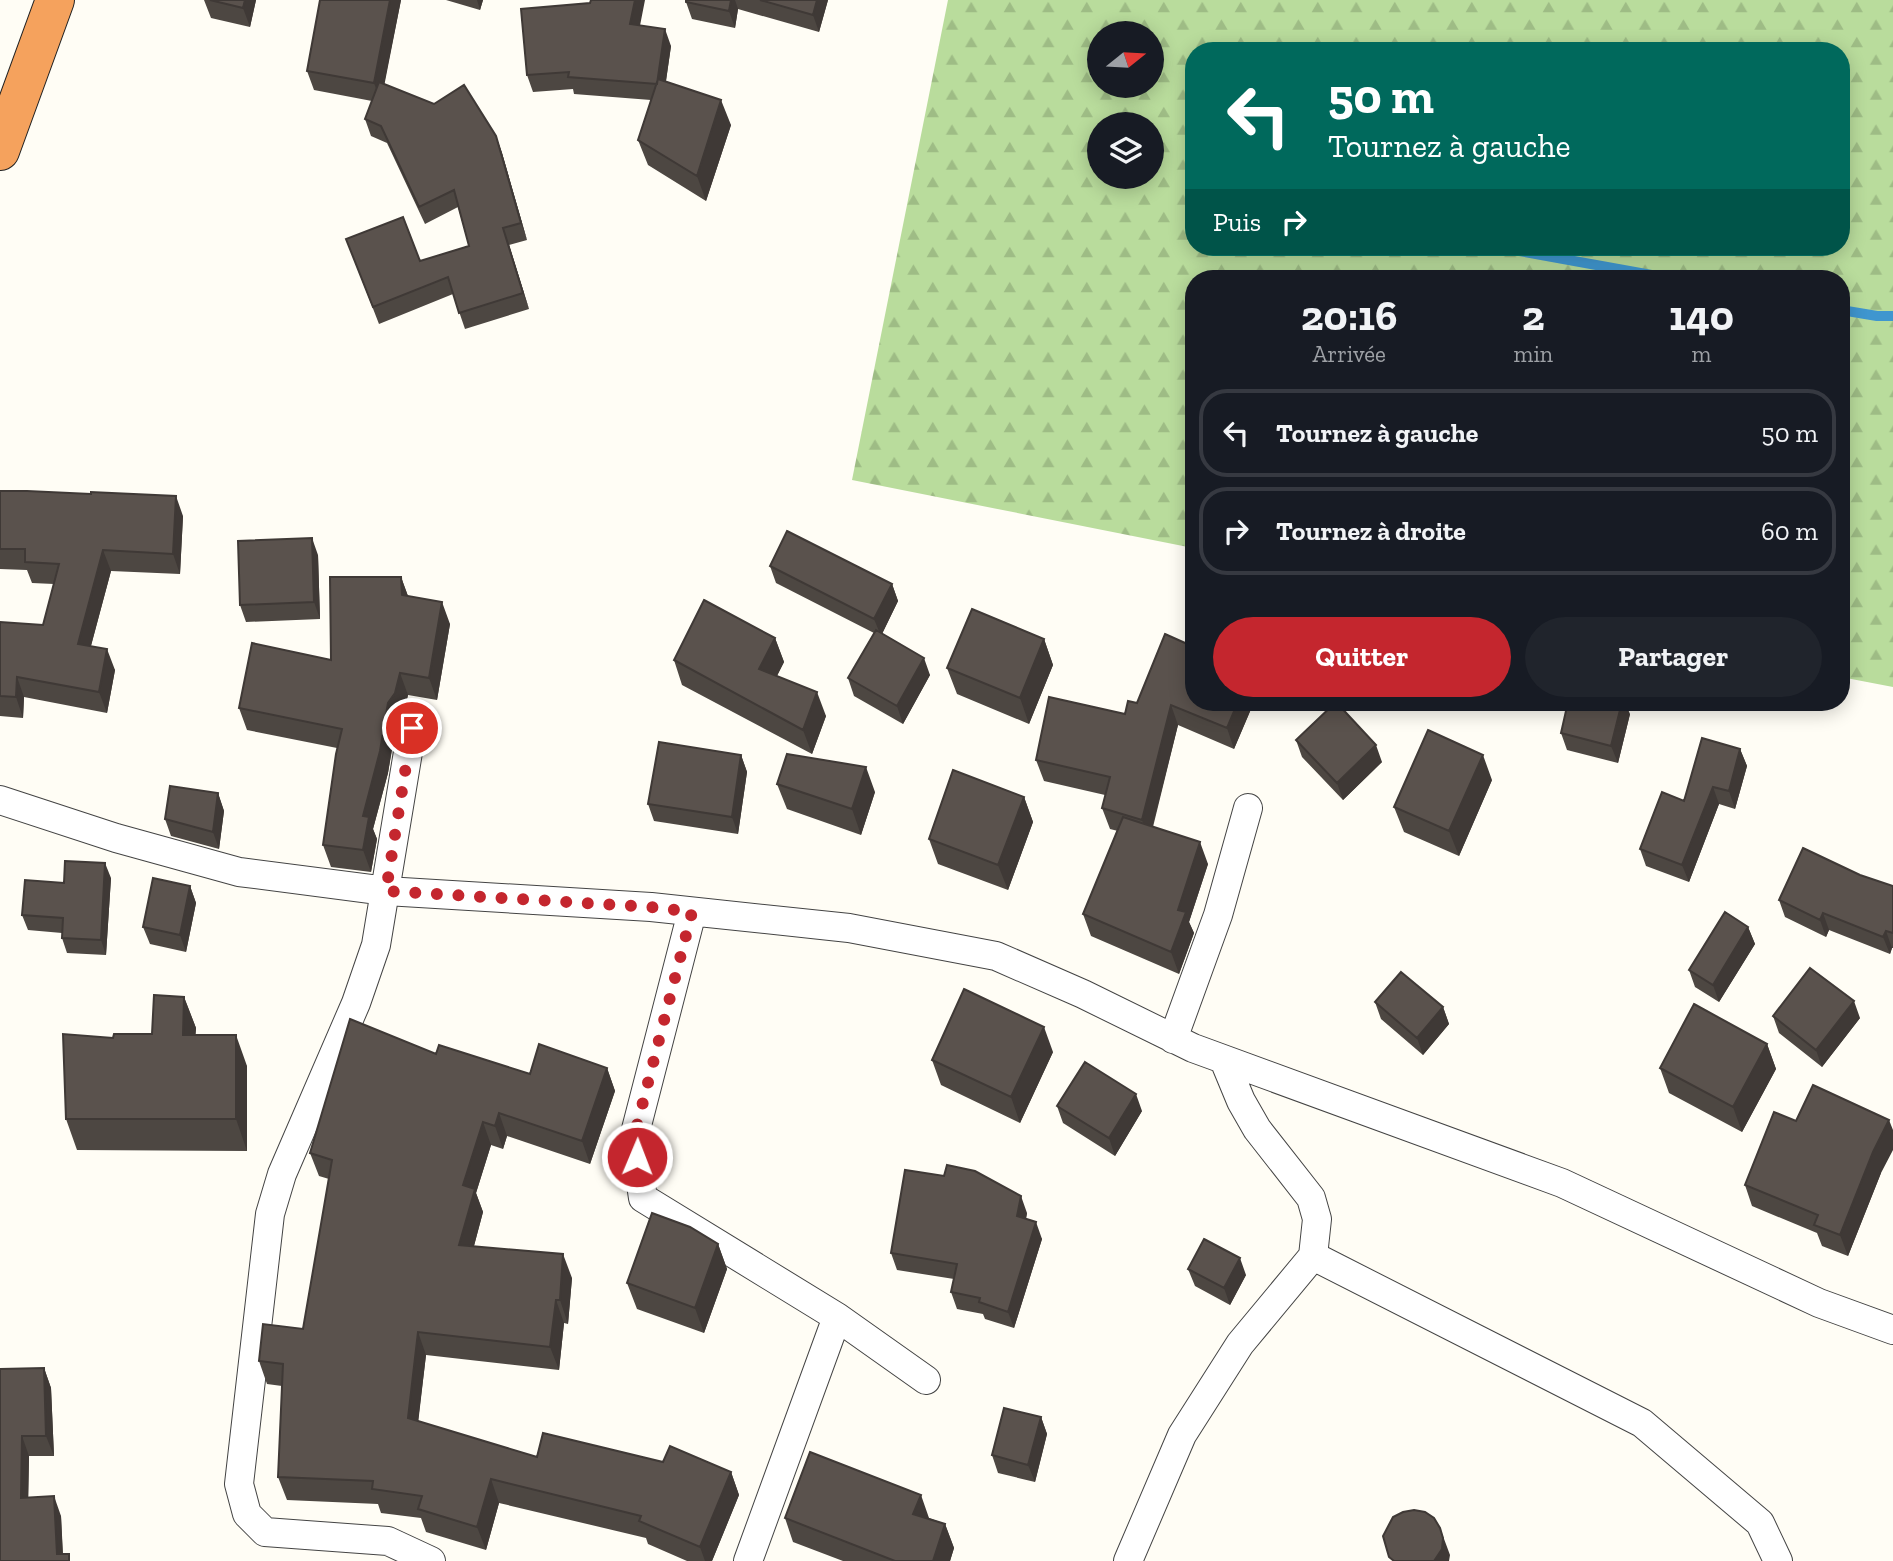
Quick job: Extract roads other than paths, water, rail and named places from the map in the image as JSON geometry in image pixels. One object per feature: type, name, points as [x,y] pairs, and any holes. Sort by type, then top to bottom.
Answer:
[{"type":"highway","points":[[0,150],[55,0]]},
{"type":"street","points":[[412,728],[376,945],[356,1003],[282,1174],[270,1214],[239,1483],[247,1514],[265,1532],[388,1541],[431,1561]]},
{"type":"street","points":[[0,801],[116,838],[239,872],[386,891],[651,907],[849,928],[996,956],[1083,994],[1173,1039],[1562,1183],[1819,1303],[1893,1330]]},
{"type":"street","points":[[1173,1039],[1217,915],[1248,808]]},
{"type":"street","points":[[692,912],[634,1137],[643,1198],[837,1317],[926,1380]]},
{"type":"street","points":[[1128,1561],[1182,1435],[1240,1344],[1313,1255],[1317,1219],[1311,1198],[1257,1129],[1241,1101],[1224,1059]]},
{"type":"street","points":[[1313,1255],[1642,1423],[1760,1523],[1778,1561]]},
{"type":"street","points":[[748,1561],[837,1317]]},
{"type":"waterway","points":[[1547,256],[1624,270]]},
{"type":"waterway","points":[[1850,312],[1893,316]]}]
